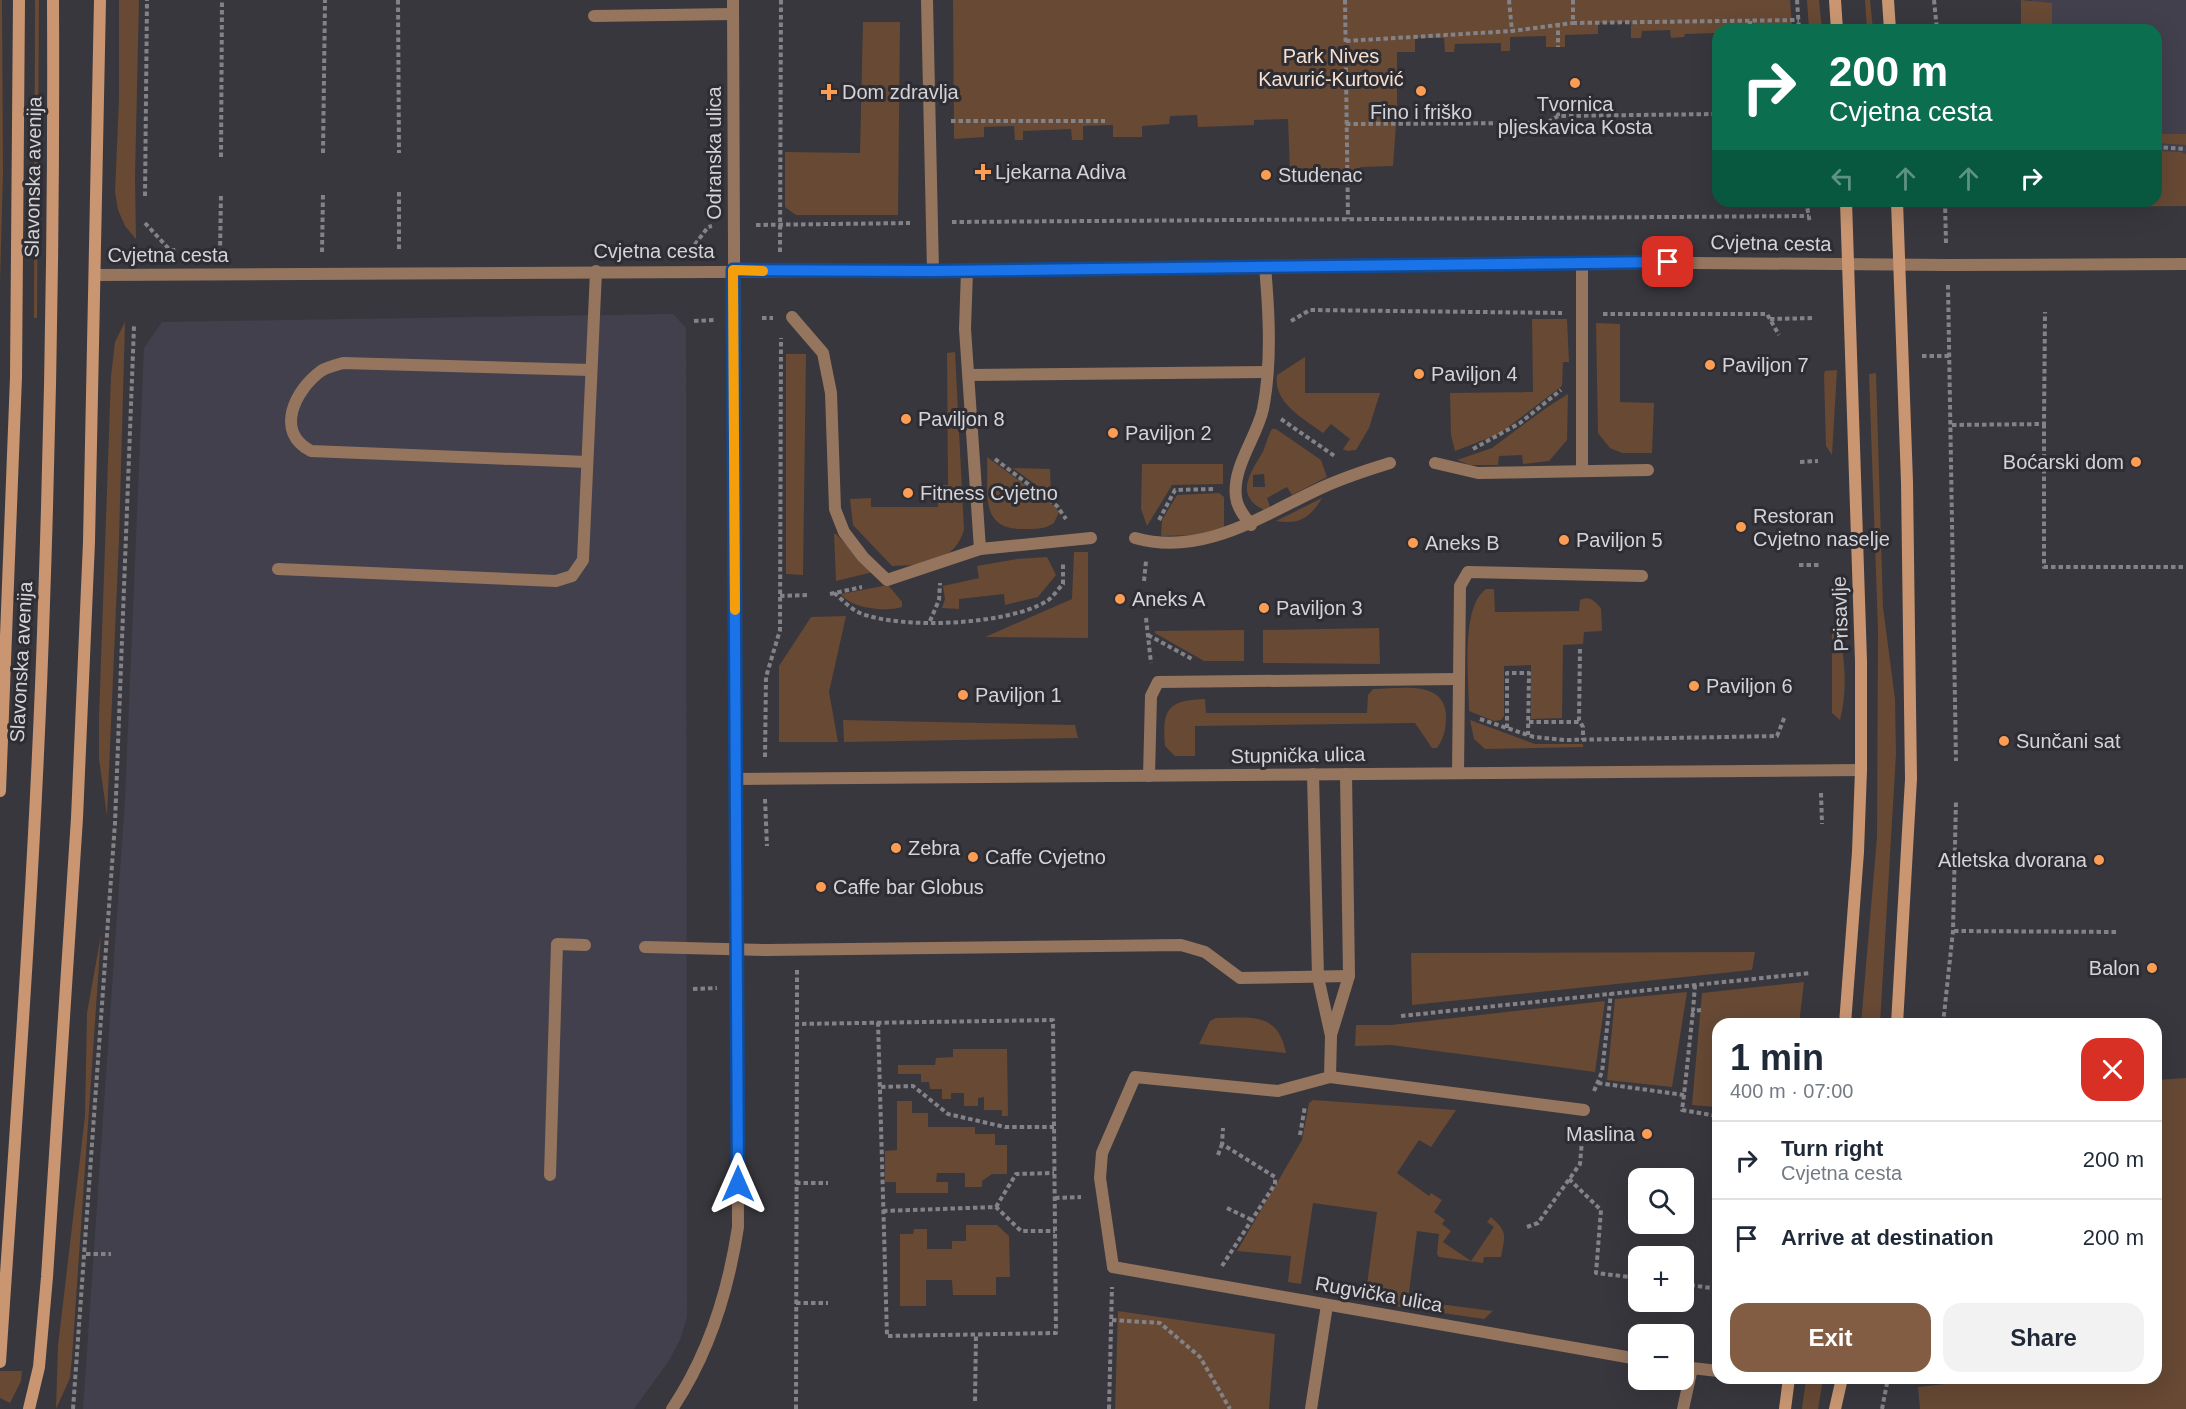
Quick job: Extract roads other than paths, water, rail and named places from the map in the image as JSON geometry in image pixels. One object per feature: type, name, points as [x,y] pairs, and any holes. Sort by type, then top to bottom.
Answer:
[{"type":"main road","name":"Slavonska avenija","points":[[0,790],[16,377],[19,0]]},
{"type":"main road","name":"Slavonska avenija","points":[[0,1362],[27,959],[44,605],[49,413],[53,0]]},
{"type":"main road","points":[[29,1409],[39,1367],[46,1288],[71,926],[89,542],[100,0]]},
{"type":"main road","points":[[1835,0],[1837,24]]},
{"type":"main road","points":[[1888,0],[1890,24]]},
{"type":"main road","name":"Prisavlje","points":[[1845,1018],[1858,852],[1861,770],[1861,662],[1846,207]]},
{"type":"main road","points":[[1897,207],[1907,482],[1911,779],[1897,1018]]},
{"type":"main road","points":[[1785,1409],[1788,1384]]},
{"type":"main road","points":[[1835,1409],[1841,1384]]},
{"type":"street","name":"Odranska ulica","points":[[672,1409],[704,1356],[722,1303],[738,1227],[735,950],[733,0]]},
{"type":"street","points":[[927,0],[933,271]]},
{"type":"street","points":[[594,16],[733,14]]},
{"type":"street","name":"Cvjetna cesta","points":[[95,275],[733,270],[933,271],[1582,262],[2186,264]]},
{"type":"street","points":[[1582,262],[1582,470]]},
{"type":"street","points":[[1251,525],[1241,512],[1236,489],[1237,478],[1263,406],[1267,372],[1265,266]]},
{"type":"street","points":[[967,270],[964,317],[980,549]]},
{"type":"street","points":[[278,569],[556,581],[572,576],[583,560],[596,271]]},
{"type":"street","points":[[792,317],[822,353],[825,363],[831,393],[835,509],[844,532],[864,558],[886,580],[980,549],[1086,539]]},
{"type":"street","points":[[587,462],[311,451],[300,445],[293,435],[290,422],[294,405],[304,387],[323,370],[343,363],[591,370]]},
{"type":"street","points":[[969,375],[1267,372]]},
{"type":"street","points":[[1135,538],[1178,543],[1208,539],[1251,525],[1322,488],[1390,463]]},
{"type":"street","points":[[1439,464],[1478,473],[1648,470]]},
{"type":"street","points":[[1458,773],[1461,586],[1468,572],[1642,576]]},
{"type":"street","points":[[1149,776],[1151,696],[1158,682],[1460,679]]},
{"type":"street","name":"Stupnička ulica","points":[[735,779],[1861,770]]},
{"type":"street","points":[[1313,774],[1317,976],[1331,1036],[1330,1077],[1584,1110]]},
{"type":"street","points":[[1331,1036],[1349,976],[1346,774]]},
{"type":"street","points":[[550,1175],[556,944],[585,945]]},
{"type":"street","points":[[645,947],[735,950],[1181,945],[1205,952],[1240,978],[1349,976]]},
{"type":"street","name":"Rugvička ulica","points":[[1330,1077],[1278,1091],[1135,1077],[1102,1153],[1100,1178],[1113,1267],[1628,1357]]},
{"type":"street","points":[[1311,1409],[1327,1305]]},
{"type":"street","points":[[1694,1369],[1712,1370]]},
{"type":"street","points":[[1683,1409],[1685,1390]]},
{"type":"place","name":"Tvornica pljeskavica Kosta","points":[[1575,83]]},
{"type":"place","name":"Fino i friško","points":[[1421,91]]},
{"type":"place","name":"Dom zdravlja","points":[[829,92]]},
{"type":"place","name":"Ljekarna Adiva","points":[[983,172]]},
{"type":"place","name":"Studenac","points":[[1266,175]]},
{"type":"place","name":"Paviljon 7","points":[[1710,365]]},
{"type":"place","name":"Paviljon 4","points":[[1419,374]]},
{"type":"place","name":"Paviljon 8","points":[[906,419]]},
{"type":"place","name":"Paviljon 2","points":[[1113,433]]},
{"type":"place","name":"Boćarski dom","points":[[2136,462]]},
{"type":"place","name":"Fitness Cvjetno","points":[[908,493]]},
{"type":"place","name":"Restoran Cvjetno naselje","points":[[1741,527]]},
{"type":"place","name":"Paviljon 5","points":[[1564,540]]},
{"type":"place","name":"Aneks B","points":[[1413,543]]},
{"type":"place","name":"Aneks A","points":[[1120,599]]},
{"type":"place","name":"Paviljon 3","points":[[1264,608]]},
{"type":"place","name":"Paviljon 6","points":[[1694,686]]},
{"type":"place","name":"Paviljon 1","points":[[963,695]]},
{"type":"place","name":"Sunčani sat","points":[[2004,741]]},
{"type":"place","name":"Zebra","points":[[896,848]]},
{"type":"place","name":"Caffe Cvjetno","points":[[973,857]]},
{"type":"place","name":"Atletska dvorana","points":[[2099,860]]},
{"type":"place","name":"Caffe bar Globus","points":[[821,887]]},
{"type":"place","name":"Balon","points":[[2152,968]]},
{"type":"place","name":"Maslina","points":[[1647,1134]]},
{"type":"park label","name":"Park Nives Kavurić-Kurtović","points":[[1331,68]]}]
